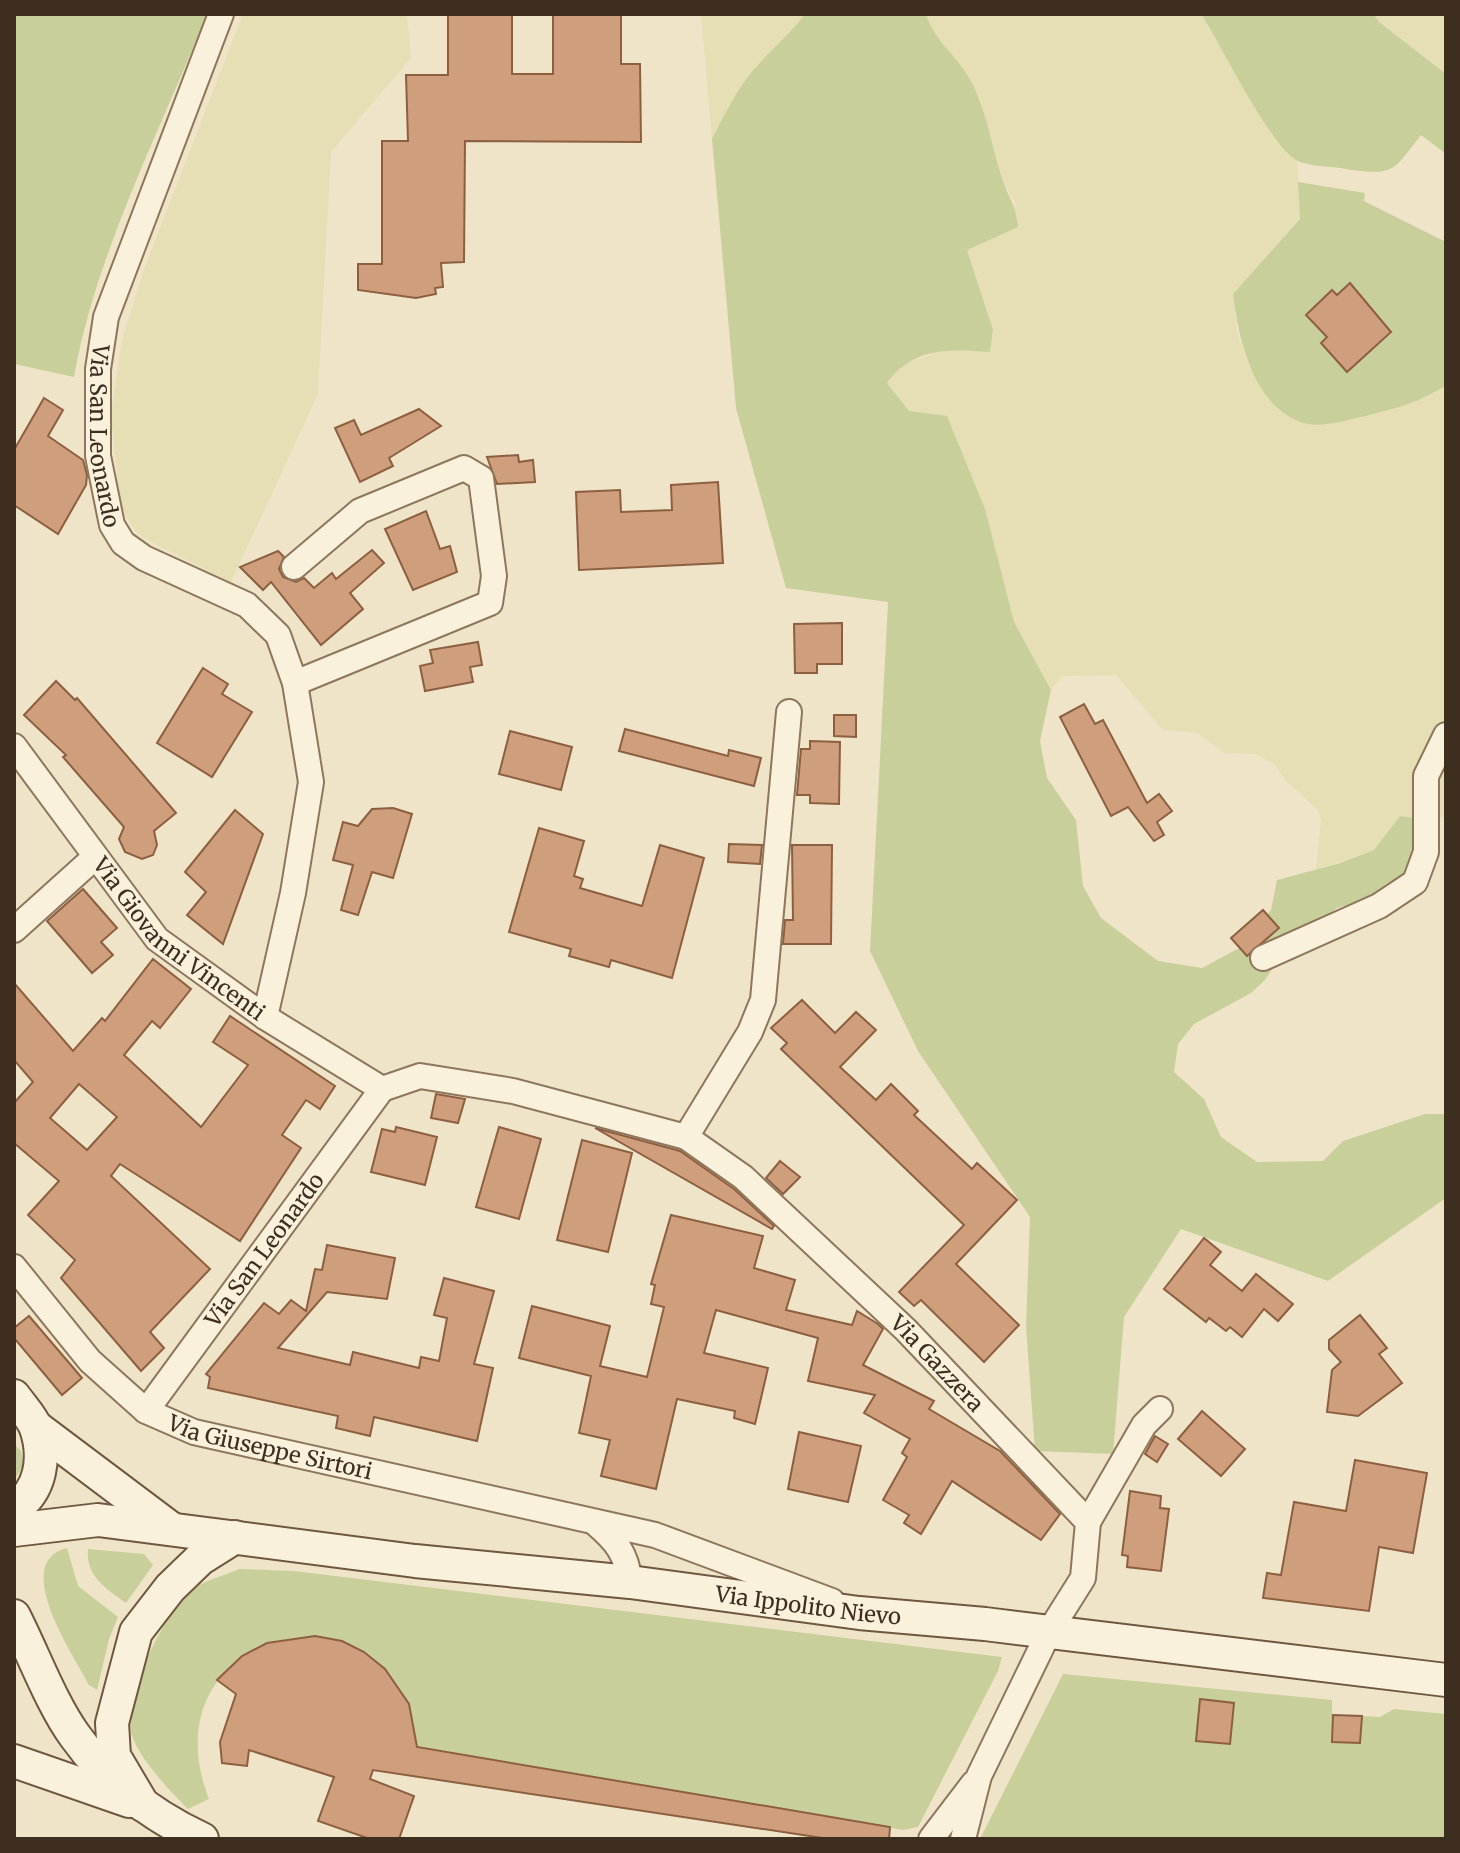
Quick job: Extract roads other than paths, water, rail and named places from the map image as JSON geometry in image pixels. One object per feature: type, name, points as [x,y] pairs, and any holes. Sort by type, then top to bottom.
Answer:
[{"type":"street","name":"Via San Leonardo","points":[[221,14],[106,317],[98,369],[98,456],[112,525],[123,543],[144,558],[247,605],[278,635],[295,683],[311,782],[293,893],[265,1017]]},
{"type":"street","points":[[294,567],[360,511],[464,468],[481,478],[494,576],[490,603],[295,683]]},
{"type":"street","points":[[686,1137],[750,1032],[763,1000],[789,712]]},
{"type":"street","points":[[1263,958],[1379,906],[1415,882],[1426,852],[1426,776],[1446,735]]},
{"type":"street","name":"Via Giovanni Vincenti","points":[[14,746],[157,939],[265,1017],[382,1089]]},
{"type":"street","points":[[14,930],[94,858]]},
{"type":"street","name":"Via Gazzera","points":[[382,1089],[420,1076],[513,1091],[686,1137],[743,1177],[906,1330],[1088,1522]]},
{"type":"street","name":"Via San Leonardo","points":[[146,1411],[382,1089]]},
{"type":"street","name":"Via Giuseppe Sirtori","points":[[14,1267],[90,1361],[146,1411],[217,1439],[655,1535],[749,1568],[859,1613]]},
{"type":"street","points":[[14,1396],[36,1427],[42,1468],[25,1501],[14,1509]]},
{"type":"street","points":[[931,1839],[979,1776],[1049,1632],[1083,1578],[1088,1522],[1144,1425],[1160,1409]]},
{"type":"street","name":"Via Ippolito Nievo","points":[[36,1427],[171,1529]]},
{"type":"street","name":"Via Giuseppe Sirtori","points":[[590,1519],[619,1543],[627,1559],[630,1582]]},
{"type":"street","name":"Via Ippolito Nievo","points":[[14,1530],[98,1520],[415,1561],[630,1582],[859,1613],[1049,1632],[1446,1680]]},
{"type":"street","points":[[143,1805],[114,1756],[112,1723],[136,1632],[170,1588],[200,1559],[235,1537]]},
{"type":"street","points":[[14,1616],[73,1734],[109,1776],[143,1805],[202,1839]]},
{"type":"street","points":[[14,1749],[43,1752],[73,1734]]},
{"type":"street","points":[[14,1761],[143,1805]]},
{"type":"street","points":[[963,1839],[979,1776]]}]
